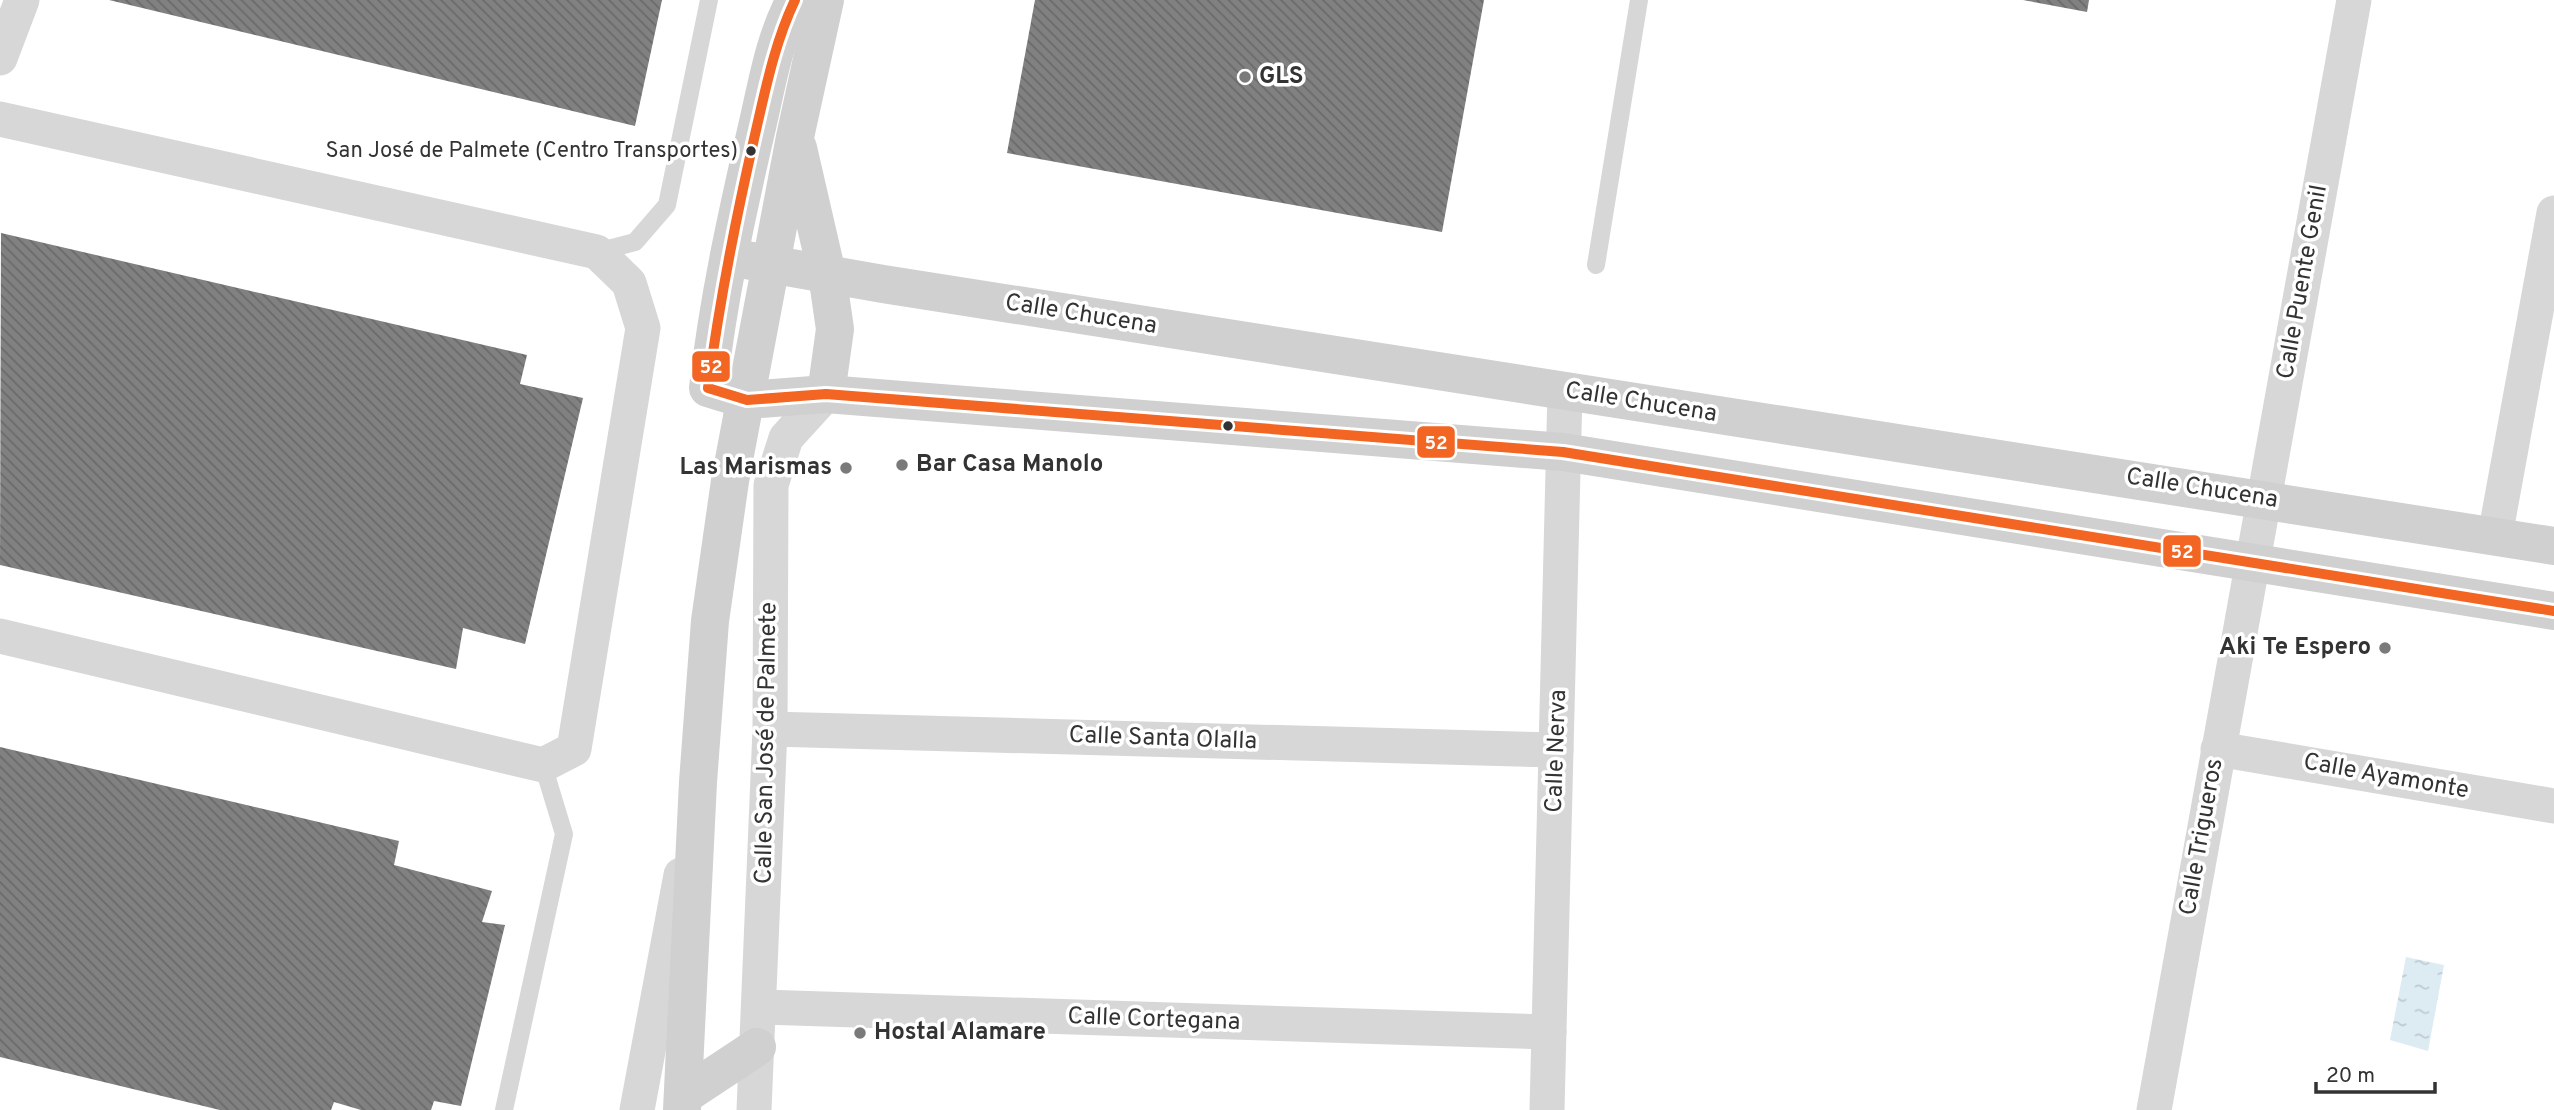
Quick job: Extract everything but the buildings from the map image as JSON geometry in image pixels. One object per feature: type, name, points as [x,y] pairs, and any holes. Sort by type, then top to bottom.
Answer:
[{"type":"street","points":[[0,58],[22,0]]},
{"type":"street","points":[[795,0],[781,25],[729,257],[714,332],[708,388],[747,400],[827,394],[1563,452],[2554,611]]},
{"type":"street","points":[[683,1103],[698,782],[710,621],[730,481],[795,137],[825,0]]},
{"type":"street","name":"Calle Puente Genil","points":[[2252,564],[2354,0]]},
{"type":"street","points":[[0,119],[597,252],[629,283],[643,328],[574,749],[543,765],[0,636]]},
{"type":"street","points":[[795,137],[827,274],[835,329],[827,394]]},
{"type":"street","points":[[2495,536],[2554,213]]},
{"type":"street","name":"Calle Chucena","points":[[729,257],[2554,545]]},
{"type":"street","name":"Calle Nerva","points":[[1547,1110],[1565,391]]},
{"type":"street","name":"Calle San José de Palmete","points":[[754,1110],[770,729],[771,485],[786,438],[827,394]]},
{"type":"street","name":"Calle Trigueros","points":[[2154,1110],[2252,564]]},
{"type":"street","name":"Calle Santa Olalla","points":[[770,729],[1556,750]]},
{"type":"street","name":"Calle Ayamonte","points":[[2218,749],[2554,806]]},
{"type":"street","points":[[637,1110],[698,782]]},
{"type":"street","name":"Calle Cortegana","points":[[759,1007],[1549,1032]]},
{"type":"street","points":[[683,1103],[757,1047]]},
{"type":"lane","points":[[597,252],[635,242],[667,205],[709,0]]},
{"type":"lane","points":[[1596,265],[1639,0]]},
{"type":"lane","points":[[504,1110],[564,834],[543,765]]},
{"type":"water","points":[[2406,957],[2444,965],[2428,1051],[2390,1040]]},
{"type":"transit line","name":"52","points":[[795,0],[771,68],[747,170],[722,294],[708,388],[747,400],[826,394],[1563,452],[2554,611]]},
{"type":"place","name":"GLS","points":[[1245,77]]},
{"type":"place","name":"San José de Palmete (Centro Transportes)","points":[[751,151]]},
{"type":"place","name":"Bar Casa Manolo","points":[[902,465]]},
{"type":"place","name":"Las Marismas","points":[[846,468]]},
{"type":"place","name":"Aki Te Espero","points":[[2385,648]]},
{"type":"place","name":"Hostal Alamare","points":[[860,1033]]}]
